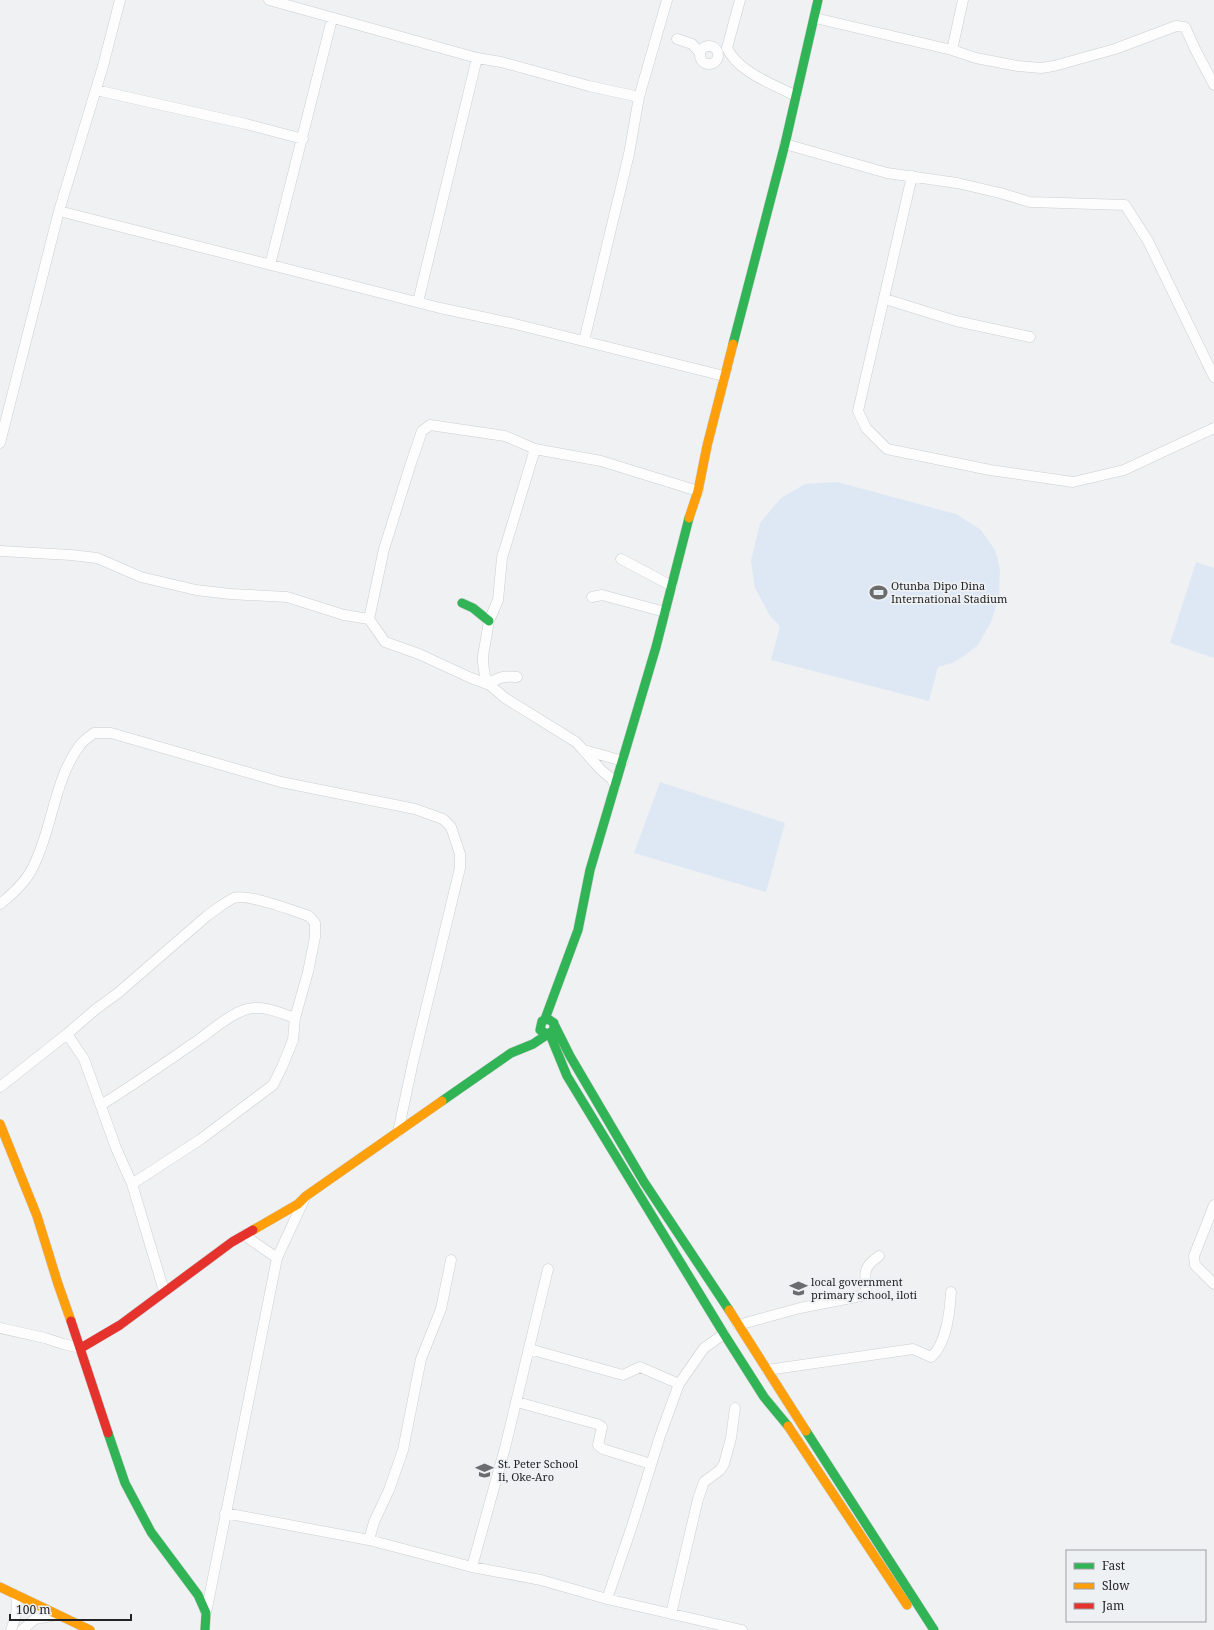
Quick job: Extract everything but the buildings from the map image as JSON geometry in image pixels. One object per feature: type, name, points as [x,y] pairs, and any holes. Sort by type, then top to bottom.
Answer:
[{"type":"street","points":[[0,443],[60,211],[96,90],[120,0]]},
{"type":"street","points":[[269,0],[332,18],[412,38],[477,58],[501,62],[589,86],[638,97]]},
{"type":"street","points":[[584,341],[629,154],[638,97],[667,0]]},
{"type":"street","points":[[722,50],[740,0]]},
{"type":"street","points":[[818,0],[785,144],[734,343],[724,376],[698,490],[623,762],[590,870],[578,930],[540,1030],[548,1034],[554,1042],[567,1076],[764,1397],[786,1423],[924,1630]]},
{"type":"street","points":[[952,50],[963,0]]},
{"type":"street","points":[[270,265],[303,139],[332,18]]},
{"type":"street","points":[[815,18],[952,50],[976,58],[1018,66],[1041,68],[1054,66],[1115,49],[1176,26],[1185,27],[1214,85]]},
{"type":"street","points":[[677,39],[692,44],[700,53],[706,46],[711,46],[715,49],[729,53],[740,65],[759,78],[796,96]]},
{"type":"street","points":[[418,302],[477,58]]},
{"type":"street","points":[[96,90],[246,124],[303,139]]},
{"type":"street","points":[[785,144],[887,173],[956,183],[1000,193],[1030,202],[1125,205],[1148,241],[1214,377]]},
{"type":"street","points":[[912,176],[885,299],[858,411],[866,428],[887,449],[990,470],[1073,482],[1124,470],[1214,428]]},
{"type":"street","points":[[60,211],[418,302],[724,376]]},
{"type":"street","points":[[885,299],[956,320],[1030,337]]},
{"type":"street","points":[[369,619],[384,550],[422,431],[430,425],[505,436],[535,449],[601,461],[698,490]]},
{"type":"street","points":[[535,449],[502,558],[498,600],[490,621],[483,656],[485,676],[490,685],[505,698],[576,742],[601,770],[612,779],[615,786]]},
{"type":"street","points":[[0,551],[97,558],[141,577],[189,588],[230,594],[287,597],[344,615],[369,619],[385,642],[418,654],[490,685]]},
{"type":"street","points":[[621,559],[672,586]]},
{"type":"street","points":[[592,597],[602,595],[665,612]]},
{"type":"street","points":[[462,603],[473,608],[490,621]]},
{"type":"street","points":[[490,685],[493,681],[502,677],[517,677]]},
{"type":"street","points":[[0,904],[21,886],[34,866],[56,796],[66,770],[81,744],[94,733],[111,733],[281,782],[415,809],[443,819],[451,827],[460,854],[460,868],[413,1062],[398,1132]]},
{"type":"street","points":[[584,750],[623,762]]},
{"type":"street","points":[[0,1087],[67,1034],[224,903],[235,898],[250,898],[309,916],[315,923],[315,937],[308,972],[295,1018],[292,1040],[282,1067],[273,1084],[201,1139],[132,1184]]},
{"type":"street","points":[[101,1104],[162,1065],[232,1016],[247,1009],[260,1008],[271,1010],[295,1018]]},
{"type":"street","points":[[511,1053],[517,1045],[542,1022],[550,1019],[554,1024],[574,1063],[659,1205],[718,1290],[738,1325],[934,1630]]},
{"type":"street","points":[[0,1328],[81,1348],[120,1325],[164,1291],[244,1235],[298,1204],[306,1196],[511,1053],[533,1044],[554,1030],[554,1024]]},
{"type":"street","points":[[67,1034],[84,1059],[116,1148],[132,1184],[164,1291]]},
{"type":"street","points":[[0,1124],[37,1216],[58,1284],[81,1348],[125,1483],[152,1532],[198,1595],[206,1613]]},
{"type":"street","points":[[205,1630],[206,1613],[225,1513],[276,1258],[306,1196]]},
{"type":"street","points":[[1214,1205],[1194,1256],[1195,1266],[1214,1284]]},
{"type":"street","points":[[244,1235],[276,1258]]},
{"type":"street","points":[[738,1325],[800,1308],[861,1296],[866,1292],[865,1270],[870,1262],[879,1256]]},
{"type":"street","points":[[369,1540],[374,1522],[389,1490],[403,1450],[421,1360],[441,1308],[451,1260]]},
{"type":"street","points":[[472,1567],[517,1402],[548,1269]]},
{"type":"street","points":[[767,1370],[913,1349],[931,1357],[937,1352],[947,1325],[950,1312],[951,1292]]},
{"type":"street","points":[[607,1599],[660,1436],[679,1384],[704,1348],[724,1334]]},
{"type":"street","points":[[529,1349],[623,1375],[640,1367],[679,1384]]},
{"type":"street","points":[[517,1402],[597,1424],[602,1427],[598,1445],[651,1464]]},
{"type":"street","points":[[671,1614],[698,1499],[704,1482],[720,1470],[724,1464],[731,1438],[735,1408]]},
{"type":"street","points":[[225,1513],[369,1540],[472,1567],[541,1580],[607,1599],[742,1630]]},
{"type":"street","points":[[0,1587],[90,1630]]},
{"type":"street","points":[[11,1630],[17,1616],[18,1606],[16,1595]]},
{"type":"street","points":[[22,1630],[36,1619],[57,1615]]},
{"type":"shaded area","name":"Otunba Dipo Dina International Stadium","points":[[837,482],[956,514],[981,530],[995,550],[1000,569],[999,596],[991,622],[978,645],[952,663],[938,667],[929,701],[771,660],[780,626],[770,616],[755,588],[751,561],[760,523],[781,498],[805,484]]},
{"type":"shaded area","points":[[1196,562],[1214,568],[1214,658],[1170,643]]},
{"type":"shaded area","points":[[660,782],[785,823],[766,892],[634,853]]},
{"type":"traffic: fast","points":[[733,344],[785,144],[818,0]]},
{"type":"traffic: fast","points":[[545,1019],[578,930],[590,870],[656,647],[689,518]]},
{"type":"traffic: fast","points":[[462,603],[473,608],[489,621]]},
{"type":"traffic: fast","points":[[442,1101],[511,1053],[533,1044],[554,1030],[554,1023],[548,1019],[542,1021],[540,1030],[547,1034]]},
{"type":"traffic: fast","points":[[554,1024],[570,1056],[644,1182],[729,1310]]},
{"type":"traffic: fast","points":[[551,1037],[567,1076],[724,1334],[764,1397],[788,1426]]},
{"type":"traffic: fast","points":[[806,1431],[934,1630]]},
{"type":"traffic: fast","points":[[108,1433],[125,1483],[151,1532],[198,1595],[206,1613],[205,1630]]},
{"type":"traffic: slow","points":[[689,518],[698,491],[707,446],[733,344]]},
{"type":"traffic: slow","points":[[253,1230],[298,1204],[306,1196],[442,1101]]},
{"type":"traffic: slow","points":[[0,1124],[37,1216],[71,1321]]},
{"type":"traffic: slow","points":[[729,1310],[806,1431]]},
{"type":"traffic: slow","points":[[788,1426],[907,1605]]},
{"type":"traffic: slow","points":[[0,1587],[90,1630]]},
{"type":"traffic: jam","points":[[81,1348],[120,1325],[232,1242],[253,1230]]},
{"type":"traffic: jam","points":[[71,1321],[108,1433]]},
{"type":"place","name":"Otunba Dipo Dina International Stadium","points":[[878,592]]},
{"type":"place","name":"local government primary school, iloti","points":[[798,1288]]},
{"type":"place","name":"St. Peter School Ii, Oke-Aro","points":[[485,1470]]}]
